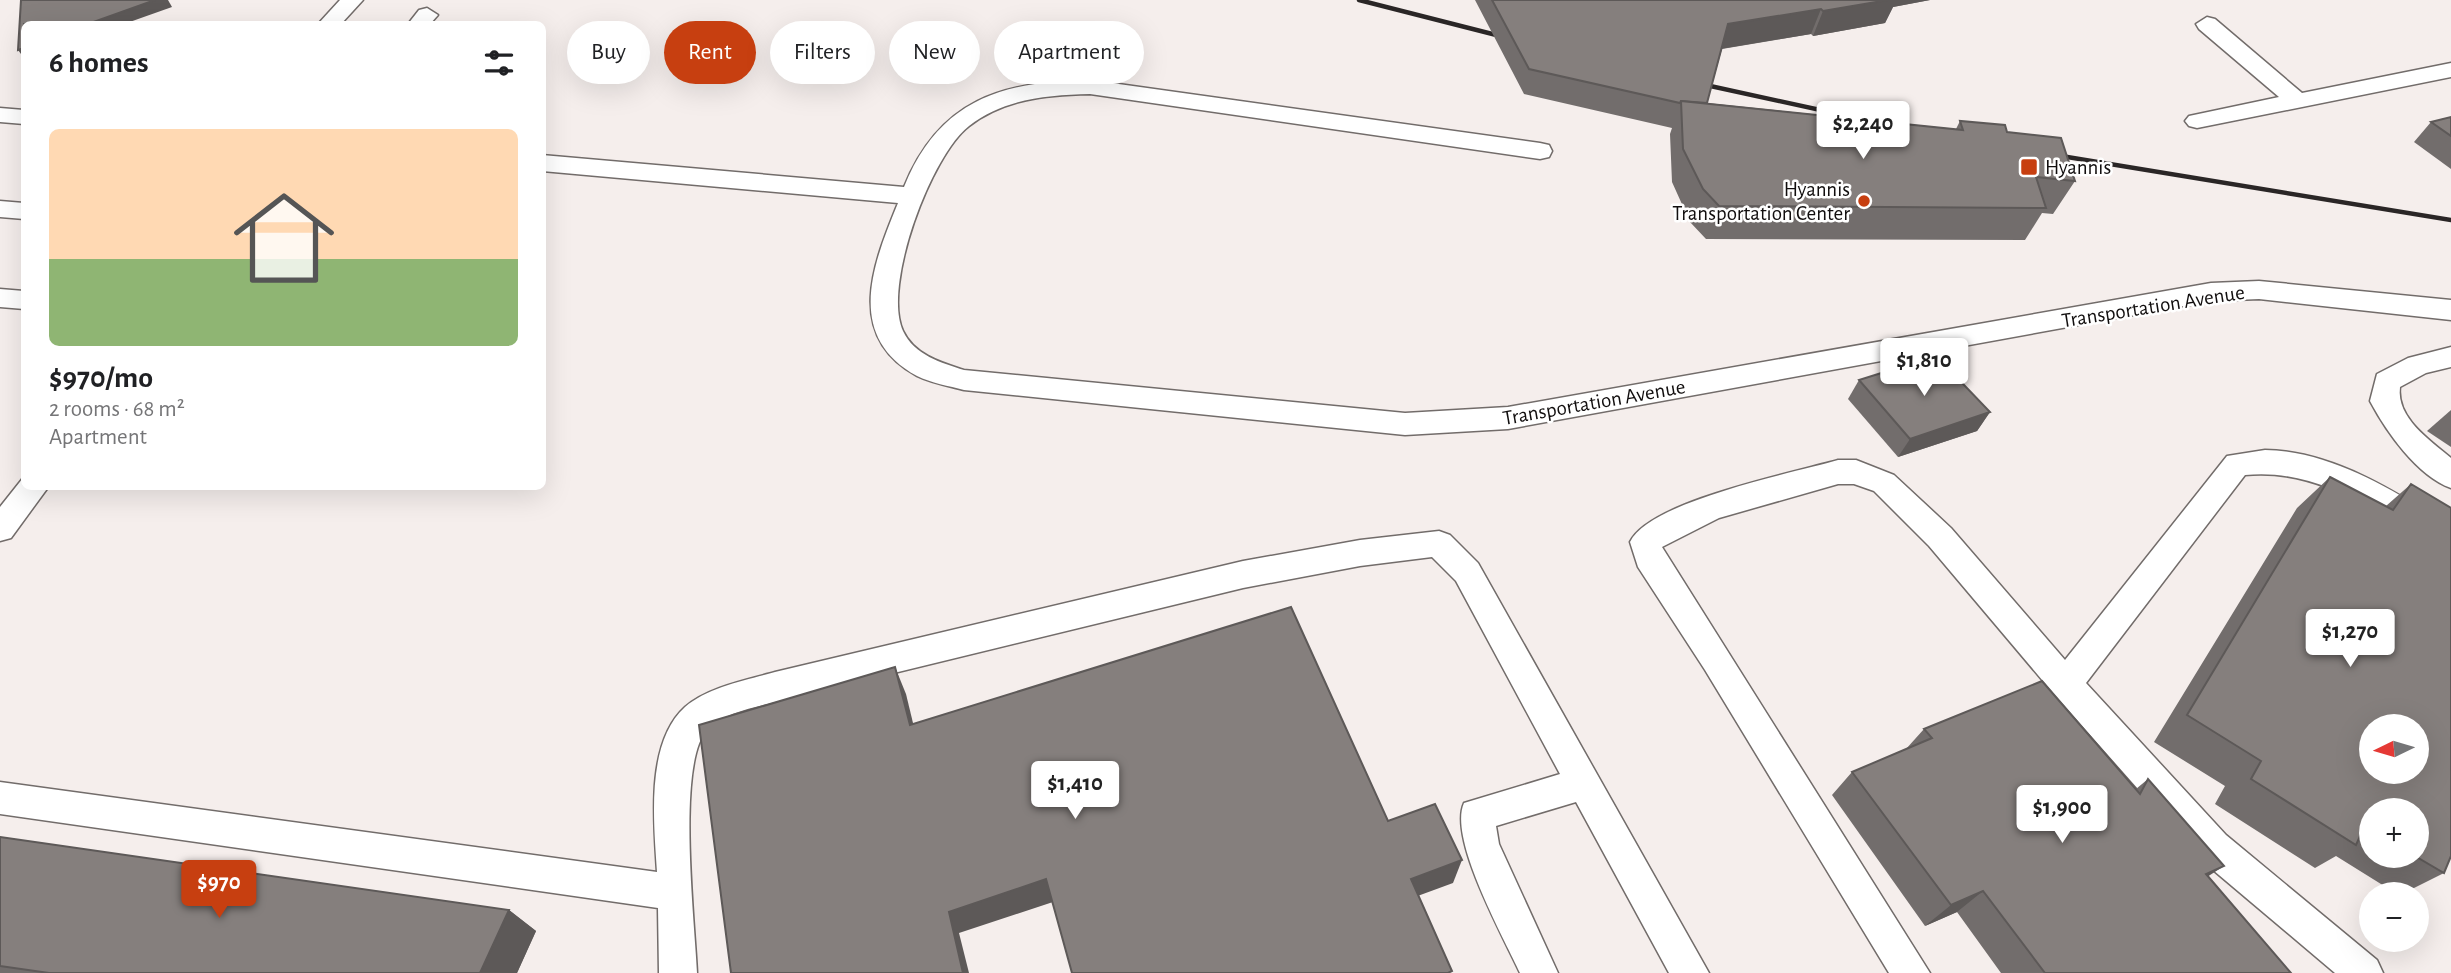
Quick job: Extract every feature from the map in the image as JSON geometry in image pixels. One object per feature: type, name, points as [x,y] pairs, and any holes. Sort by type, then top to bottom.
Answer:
[{"type":"lane","points":[[332,21],[352,0]]},
{"type":"lane","points":[[2207,24],[2298,102]]},
{"type":"lane","points":[[2197,121],[2451,70]]},
{"type":"lane","name":"Transportation Avenue","points":[[1540,151],[1090,87],[1043,87],[1002,98],[959,121],[929,154],[889,256],[882,289],[884,319],[900,348],[927,368],[964,380],[1405,424],[1508,418],[2211,292],[2259,290],[2451,310]]},
{"type":"lane","points":[[0,115],[21,117]]},
{"type":"lane","points":[[546,163],[913,196]]},
{"type":"lane","points":[[0,209],[21,211]]},
{"type":"lane","points":[[0,298],[21,300]]},
{"type":"lane","points":[[2451,357],[2418,365],[2387,381],[2384,401],[2404,435],[2451,476]]},
{"type":"lane","points":[[2066,684],[2237,464],[2277,462],[2308,468],[2365,491],[2451,542]]},
{"type":"lane","points":[[1912,973],[1717,660],[1649,558],[1645,542],[1657,531],[1688,516],[1838,472],[1856,472],[1884,483],[1940,537],[2066,684],[2213,847],[2364,973]]},
{"type":"lane","points":[[0,528],[31,490]]},
{"type":"lane","points":[[678,973],[673,769],[682,735],[697,716],[725,702],[906,653],[1348,552],[1439,544],[1467,572],[1690,973]]},
{"type":"lane","points":[[1539,973],[1480,845],[1476,815],[1584,783]]},
{"type":"lane","points":[[0,799],[676,892]]},
{"type":"building","points":[[21,0],[155,0],[96,21],[21,21],[21,49],[18,50]]},
{"type":"building","points":[[1492,0],[1888,0],[1728,24],[1707,103],[1680,103],[1529,69]]},
{"type":"building","points":[[1681,101],[1963,130],[1960,121],[2005,125],[2007,132],[2061,138],[2075,181],[2036,177],[2046,208],[1719,206],[1703,189],[1683,149]]},
{"type":"building","points":[[2451,117],[2451,136],[2431,122]]},
{"type":"building","points":[[1941,361],[1990,412],[1910,439],[1859,380],[1907,365],[1912,370]]},
{"type":"building","points":[[2330,477],[2393,510],[2411,484],[2451,508],[2451,856],[2444,873],[2429,864],[2429,798],[2359,798],[2359,838],[2356,845],[2251,779],[2261,761],[2187,715]]},
{"type":"building","points":[[1291,607],[1388,821],[1435,804],[1462,860],[1411,879],[1452,971],[1072,973],[1046,879],[949,912],[963,973],[731,973],[699,725],[895,667],[910,725]]},
{"type":"building","points":[[2042,681],[2140,794],[2148,779],[2224,866],[2206,874],[2291,973],[2045,973],[1983,891],[1951,905],[1852,772],[1932,738],[1924,729]]},
{"type":"building","points":[[0,837],[509,910],[480,973],[49,973],[0,966]]},
{"type":"railway","points":[[1359,0],[1512,39]]},
{"type":"railway","points":[[1692,82],[1880,123]]},
{"type":"railway","points":[[2049,154],[2451,220]]},
{"type":"place","name":"Hyannis","points":[[2029,167]]},
{"type":"place","name":"Hyannis Transportation Center","points":[[1864,201]]}]
